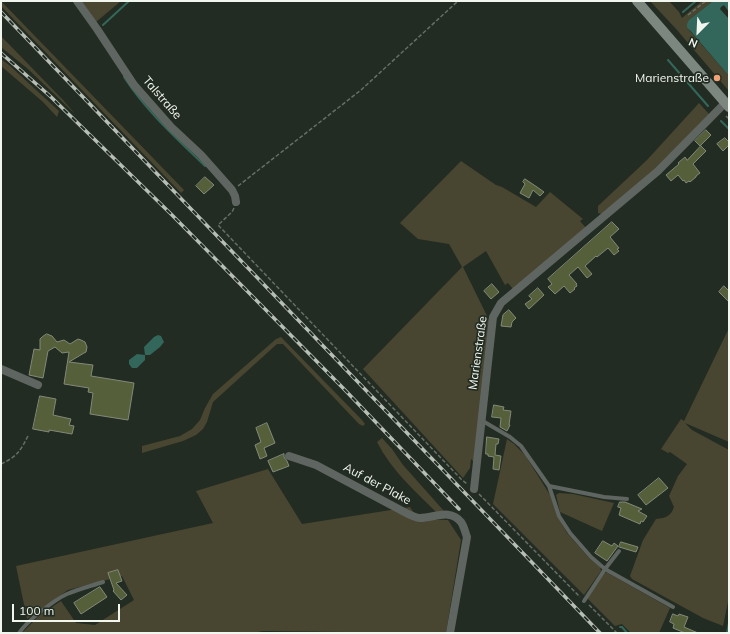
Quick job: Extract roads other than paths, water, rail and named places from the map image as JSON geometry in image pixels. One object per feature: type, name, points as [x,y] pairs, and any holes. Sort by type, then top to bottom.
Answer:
[{"type":"main road","points":[[636,1],[727,105]]},
{"type":"street","name":"Talstraße","points":[[77,1],[134,85],[171,127],[201,156],[232,190],[236,202]]},
{"type":"street","name":"Marienstraße","points":[[474,489],[493,317],[501,303],[658,171],[719,108],[727,105]]},
{"type":"street","points":[[1,368],[38,386]]},
{"type":"street","name":"Auf der Plake","points":[[289,456],[316,465],[418,518],[449,514],[461,523],[467,537],[450,633]]},
{"type":"lane","points":[[481,420],[510,437],[521,446],[549,486],[559,516],[570,533],[591,557],[605,569],[673,607]]},
{"type":"lane","points":[[549,486],[604,497],[626,499]]},
{"type":"lane","points":[[584,601],[618,551]]},
{"type":"lane","points":[[19,633],[39,612],[66,595],[103,582]]},
{"type":"water","points":[[713,1],[729,1],[729,12],[724,5],[720,9],[729,19],[729,76],[687,27],[689,20]]},
{"type":"water","points":[[158,335],[161,336],[164,342],[160,347],[150,355],[145,355],[144,347],[154,337]]},
{"type":"water","points":[[137,354],[145,355],[145,360],[137,368],[132,368],[129,364],[129,360]]},
{"type":"waterway","points":[[103,25],[129,1]]},
{"type":"waterway","points":[[683,12],[696,1]]},
{"type":"waterway","points":[[668,60],[708,106]]},
{"type":"waterway","points":[[124,77],[152,113],[205,166]]},
{"type":"waterway","points":[[721,121],[729,129]]},
{"type":"waterway","points":[[727,633],[729,623]]},
{"type":"waterway","points":[[620,627],[622,627],[627,633]]},
{"type":"railway","points":[[1,12],[600,633]]},
{"type":"railway","points":[[1,53],[50,96],[172,215],[343,388],[459,509]]},
{"type":"place","name":"Marienstraße","points":[[717,78]]}]
